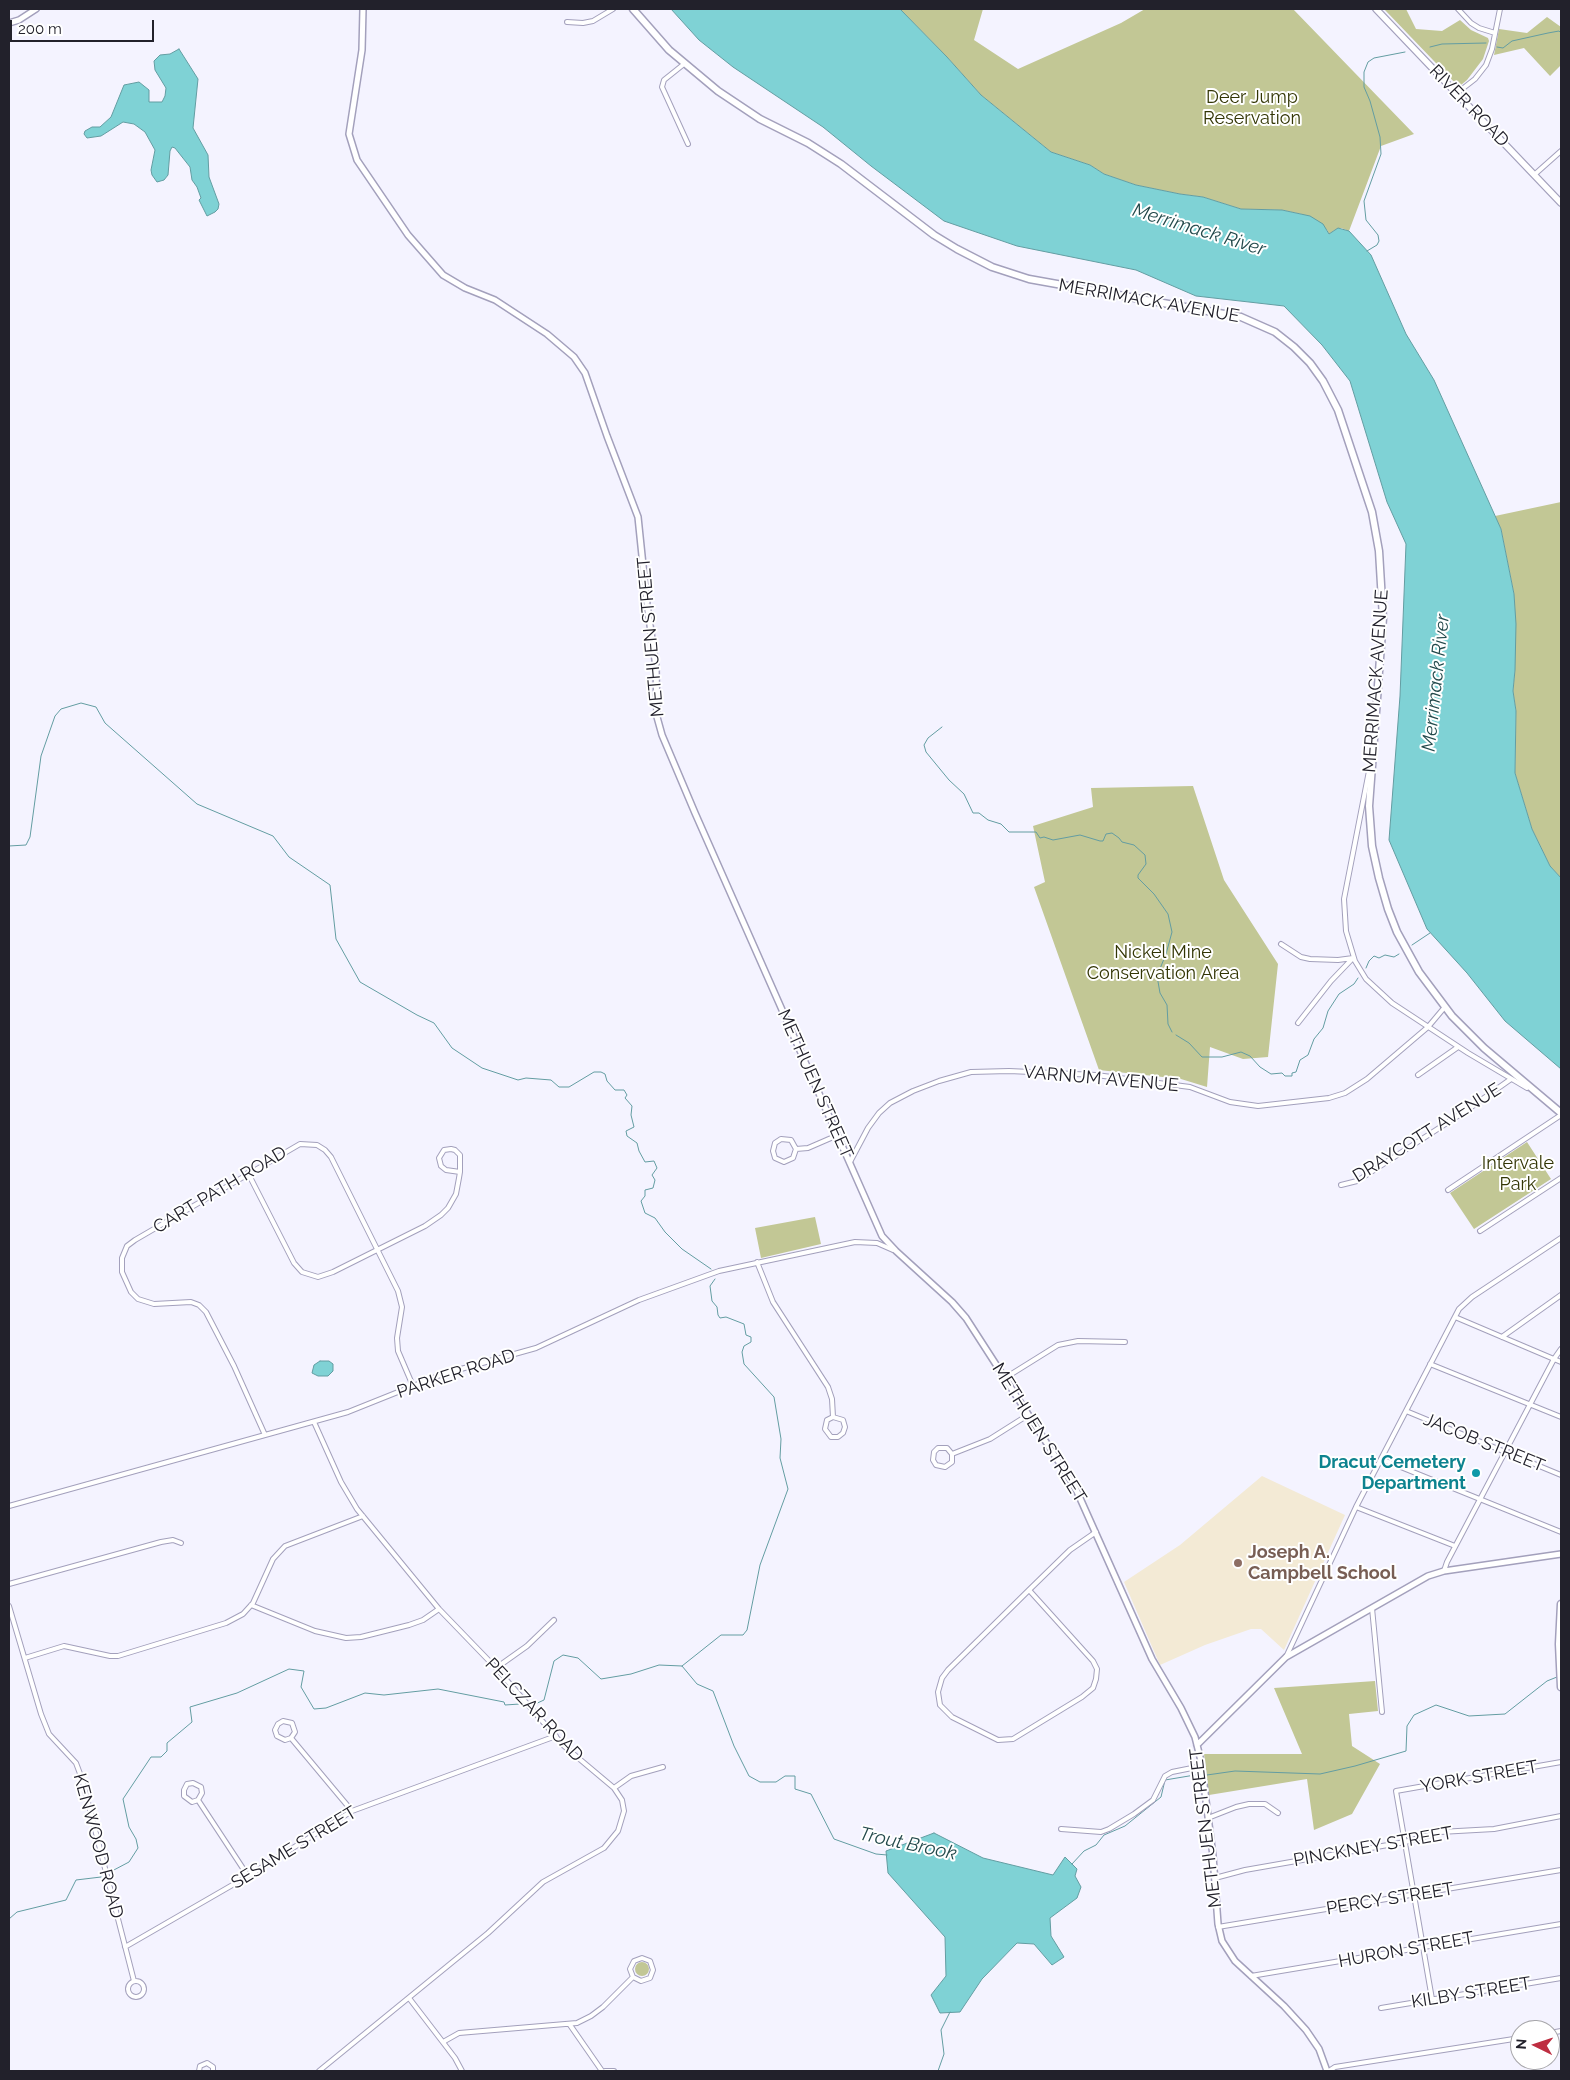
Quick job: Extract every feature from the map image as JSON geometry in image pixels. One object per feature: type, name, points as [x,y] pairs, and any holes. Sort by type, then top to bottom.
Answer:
[{"type":"main road","name":"MERRIMACK AVENUE","points":[[633,9],[684,64],[742,108],[826,154],[855,173],[945,243],[983,263],[1043,282],[1241,317],[1275,332],[1303,355],[1323,381],[1338,410],[1372,512],[1380,552],[1383,618],[1369,806],[1371,833],[1383,895],[1405,949],[1444,1008],[1484,1048],[1561,1114]]},
{"type":"main road","name":"RIVER ROAD","points":[[1376,9],[1561,203]]},
{"type":"main road","points":[[1561,1604],[1559,1670],[1561,1684]]},
{"type":"street","points":[[9,23],[19,20],[36,9]]},
{"type":"street","name":"METHUEN STREET","points":[[363,9],[363,36],[356,96],[349,134],[353,151],[373,186],[424,255],[443,275],[454,283],[495,300],[547,334],[574,357],[590,384],[607,436],[638,517],[656,667],[656,710],[662,735],[879,1229],[897,1252],[952,1302],[966,1318],[1075,1487],[1152,1659],[1182,1708],[1197,1745],[1202,1766],[1215,1878],[1218,1927],[1222,1941],[1230,1955],[1284,2006],[1306,2030],[1319,2050],[1328,2071]]},
{"type":"street","points":[[567,22],[583,23],[593,21],[614,9]]},
{"type":"street","points":[[1458,9],[1471,23],[1479,28],[1496,32]]},
{"type":"street","points":[[1456,93],[1475,79],[1486,65],[1496,32],[1500,9]]},
{"type":"street","points":[[684,64],[664,80],[662,87],[688,144]]},
{"type":"street","points":[[1534,175],[1561,151]]},
{"type":"street","points":[[1372,755],[1344,899],[1346,931],[1354,958],[1363,974],[1377,991],[1392,1003],[1458,1047],[1538,1094]]},
{"type":"street","points":[[1281,944],[1301,957],[1310,959],[1338,960],[1354,958]]},
{"type":"street","points":[[1298,1023],[1331,981],[1354,958]]},
{"type":"street","name":"VARNUM AVENUE","points":[[850,1162],[868,1128],[879,1113],[890,1103],[912,1091],[962,1074],[993,1071],[1096,1075],[1183,1086],[1197,1089],[1230,1102],[1258,1106],[1329,1098],[1345,1093],[1367,1079],[1428,1027],[1444,1008]]},
{"type":"street","points":[[1418,1075],[1458,1047]]},
{"type":"street","name":"DRAYCOTT AVENUE","points":[[1341,1185],[1357,1181],[1468,1110],[1511,1079]]},
{"type":"street","points":[[1448,1190],[1561,1114]]},
{"type":"street","points":[[796,1149],[808,1148],[838,1135]]},
{"type":"street","points":[[784,1138],[793,1142],[796,1149],[793,1158],[784,1162],[775,1158],[772,1151],[775,1143],[784,1138]]},
{"type":"street","name":"CART PATH ROAD","points":[[265,1435],[234,1366],[206,1312],[199,1305],[187,1301],[154,1304],[142,1301],[131,1292],[121,1267],[123,1254],[131,1243],[300,1144],[313,1144],[321,1147],[333,1162],[402,1301],[397,1344],[400,1357],[413,1386]]},
{"type":"street","points":[[248,1174],[290,1258],[302,1272],[313,1276],[323,1276],[431,1223],[441,1216],[454,1199],[460,1172],[458,1153],[451,1149],[444,1150],[439,1158],[441,1166],[446,1170],[460,1172]]},
{"type":"street","points":[[1480,1231],[1561,1178]]},
{"type":"street","points":[[1286,1657],[1356,1507],[1463,1304],[1561,1238]]},
{"type":"street","name":"PARKER ROAD","points":[[9,1506],[355,1409],[455,1370],[536,1348],[665,1289],[719,1271],[864,1242],[877,1243],[897,1252]]},
{"type":"street","points":[[757,1262],[773,1302],[824,1379],[830,1393],[833,1417]]},
{"type":"street","points":[[1502,1337],[1561,1296]]},
{"type":"street","points":[[1456,1317],[1561,1362]]},
{"type":"street","points":[[1005,1378],[1058,1345],[1078,1341],[1126,1342]]},
{"type":"street","points":[[1444,1571],[1455,1546],[1561,1349]]},
{"type":"street","points":[[1430,1364],[1561,1417]]},
{"type":"street","name":"JACOB STREET","points":[[1406,1411],[1561,1475]]},
{"type":"street","points":[[952,1454],[990,1439],[1028,1415]]},
{"type":"street","points":[[833,1417],[843,1420],[845,1427],[843,1434],[838,1438],[831,1437],[824,1429],[826,1423],[833,1417]]},
{"type":"street","name":"PELCZAR ROAD","points":[[314,1422],[345,1491],[363,1516],[439,1609],[496,1668],[556,1736],[579,1760],[614,1788],[622,1800],[624,1811],[618,1831],[610,1843],[543,1882],[488,1933],[319,2071]]},
{"type":"street","points":[[940,1447],[946,1448],[952,1454],[952,1462],[945,1467],[936,1465],[933,1460],[934,1452],[940,1447]]},
{"type":"street","points":[[1381,1459],[1561,1532]]},
{"type":"street","points":[[1356,1507],[1455,1546]]},
{"type":"street","points":[[25,1658],[64,1646],[118,1656],[226,1624],[243,1614],[251,1605],[261,1589],[273,1559],[285,1546],[363,1516]]},
{"type":"street","points":[[1029,1590],[1093,1661],[1097,1669],[1096,1678],[1092,1688],[1082,1697],[1013,1739],[998,1740],[987,1736],[947,1713],[940,1705],[939,1686],[948,1670],[1029,1590],[1078,1543],[1096,1532]]},
{"type":"street","points":[[9,1584],[161,1542],[173,1540],[181,1543]]},
{"type":"street","points":[[1197,1745],[1286,1657],[1428,1576],[1444,1571],[1561,1554]]},
{"type":"street","points":[[251,1605],[315,1631],[346,1638],[366,1636],[409,1625],[423,1620],[439,1609]]},
{"type":"street","name":"KENWOOD ROAD","points":[[9,1606],[41,1714],[49,1734],[76,1763],[82,1778],[134,1981]]},
{"type":"street","points":[[1372,1608],[1382,1712]]},
{"type":"street","points":[[496,1668],[527,1646],[554,1620]]},
{"type":"street","points":[[283,1721],[292,1724],[295,1729],[291,1738],[286,1740],[277,1736],[275,1730],[278,1724],[283,1721]]},
{"type":"street","name":"SESAME STREET","points":[[125,1947],[248,1876],[352,1811],[556,1736]]},
{"type":"street","points":[[291,1738],[352,1811]]},
{"type":"street","name":"YORK STREET","points":[[1405,1842],[1396,1791],[1561,1762]]},
{"type":"street","points":[[1061,1830],[1101,1832],[1109,1829],[1153,1800],[1164,1776],[1172,1772],[1202,1766]]},
{"type":"street","points":[[614,1788],[631,1776],[663,1767]]},
{"type":"street","points":[[193,1783],[201,1787],[202,1793],[198,1800],[192,1802],[184,1796],[184,1790],[188,1784],[193,1783]]},
{"type":"street","points":[[198,1800],[248,1876]]},
{"type":"street","points":[[1208,1818],[1249,1804],[1265,1804],[1278,1813]]},
{"type":"street","name":"PINCKNEY STREET","points":[[1215,1878],[1253,1868],[1405,1842],[1440,1832],[1494,1829],[1561,1816]]},
{"type":"street","points":[[1405,1842],[1432,1999]]},
{"type":"street","name":"PERCY STREET","points":[[1218,1927],[1561,1870]]},
{"type":"street","name":"HURON STREET","points":[[1251,1976],[1561,1924]]},
{"type":"street","points":[[642,1958],[650,1961],[653,1970],[650,1978],[641,1981],[633,1977],[630,1968],[634,1960],[642,1958]]},
{"type":"street","points":[[443,2042],[459,2033],[570,2025],[591,2016],[633,1977]]},
{"type":"street","name":"KILBY STREET","points":[[1382,2008],[1561,1978]]},
{"type":"street","name":"KENWOOD ROAD","points":[[134,1981],[139,1981],[144,1986],[144,1992],[138,1997],[133,1996],[129,1992],[128,1987],[134,1981]]},
{"type":"street","points":[[409,1998],[443,2042],[462,2071]]},
{"type":"street","points":[[570,2025],[603,2071],[614,2071]]},
{"type":"street","points":[[1328,2071],[1335,2067],[1510,2040]]},
{"type":"street","points":[[199,2071],[200,2066],[207,2063],[211,2065],[213,2071]]},
{"type":"shaded area","name":"Joseph A. Campbell School","points":[[1262,1476],[1345,1515],[1284,1650],[1261,1629],[1251,1629],[1205,1645],[1160,1665],[1124,1582],[1180,1545]]},
{"type":"green space","name":"Deer Jump Reservation","points":[[900,9],[983,9],[974,40],[1018,69],[1121,23],[1145,9],[1293,9],[1414,134],[1381,146],[1349,231],[1341,228],[1329,234],[1327,230],[1301,214],[1282,210],[1241,209],[1203,197],[1136,185],[1104,174],[1090,165],[1051,152],[981,95]]},
{"type":"green space","points":[[1384,9],[1406,9],[1416,29],[1442,31],[1460,20],[1471,30],[1488,38],[1489,41],[1483,59],[1467,80],[1461,85],[1457,85]]},
{"type":"green space","points":[[1547,17],[1561,27],[1561,65],[1550,76],[1524,48],[1494,55],[1499,29],[1527,33]]},
{"type":"green space","points":[[1561,502],[1561,878],[1550,866],[1532,829],[1515,773],[1516,711],[1513,691],[1515,670],[1514,594],[1501,529],[1495,516]]},
{"type":"green space","name":"Nickel Mine Conservation Area","points":[[1193,786],[1224,880],[1278,964],[1268,1057],[1243,1059],[1210,1047],[1207,1087],[1181,1079],[1099,1070],[1034,887],[1045,882],[1033,826],[1093,807],[1091,788]]},
{"type":"green space","name":"Intervale Park","points":[[1527,1142],[1551,1179],[1474,1229],[1450,1193]]},
{"type":"green space","points":[[815,1217],[821,1244],[761,1258],[755,1228]]},
{"type":"green space","points":[[1375,1681],[1378,1711],[1349,1714],[1352,1746],[1380,1764],[1352,1814],[1314,1830],[1307,1779],[1209,1795],[1204,1754],[1302,1754],[1274,1688]]},
{"type":"green space","points":[[639,1962],[645,1962],[649,1969],[645,1976],[639,1976],[635,1972],[635,1966]]},
{"type":"water","name":"Merrimack River","points":[[671,9],[900,9],[981,95],[1051,152],[1090,165],[1104,174],[1136,185],[1203,197],[1241,209],[1282,210],[1310,216],[1323,224],[1329,234],[1338,228],[1349,231],[1371,255],[1406,334],[1434,380],[1501,529],[1514,594],[1516,624],[1513,691],[1516,711],[1515,773],[1532,829],[1550,866],[1561,878],[1561,1069],[1505,1021],[1467,973],[1427,929],[1389,840],[1400,696],[1406,544],[1387,502],[1350,381],[1322,345],[1284,306],[1196,296],[1136,270],[1017,246],[944,221],[823,127],[733,67],[699,40]]},
{"type":"water","points":[[179,49],[198,79],[193,128],[208,155],[209,177],[219,204],[215,212],[207,216],[199,200],[201,198],[197,187],[192,180],[190,167],[175,148],[172,147],[170,151],[168,175],[164,180],[157,182],[151,170],[155,150],[145,132],[134,124],[123,122],[101,136],[87,138],[84,134],[85,131],[92,127],[100,127],[111,117],[124,85],[139,82],[149,90],[149,102],[162,102],[166,88],[155,70],[154,61],[160,55],[170,54]]},
{"type":"water","points":[[320,1361],[329,1361],[333,1364],[333,1371],[328,1376],[318,1376],[312,1373],[314,1365]]},
{"type":"water","points":[[934,1833],[983,1858],[1053,1875],[1065,1857],[1077,1869],[1075,1876],[1081,1887],[1077,1898],[1050,1918],[1051,1936],[1064,1957],[1052,1965],[1034,1944],[1017,1943],[982,1979],[960,2012],[940,2013],[931,1995],[946,1976],[945,1937],[888,1873],[886,1851]]},
{"type":"waterway","points":[[1497,47],[1503,48],[1512,41],[1548,33],[1559,31],[1561,33]]},
{"type":"waterway","points":[[1430,47],[1442,44],[1486,43]]},
{"type":"waterway","points":[[1367,251],[1377,245],[1379,241],[1378,235],[1366,220],[1364,201],[1381,154],[1380,137],[1364,87],[1364,72],[1368,62],[1374,58],[1405,52]]},
{"type":"waterway","points":[[9,846],[26,845],[30,837],[41,756],[55,716],[61,709],[81,703],[96,707],[105,723],[197,804],[273,836],[289,857],[330,885],[336,939],[360,982],[434,1023],[452,1048],[482,1068],[518,1080],[526,1078],[551,1080],[559,1087],[569,1087],[594,1072],[601,1072],[605,1074],[607,1081],[615,1090],[624,1090],[627,1095],[625,1098],[632,1106],[631,1115],[634,1127],[626,1131],[627,1136],[637,1143],[645,1162],[654,1161],[657,1168],[652,1175],[655,1180],[653,1188],[645,1190],[645,1196],[641,1201],[645,1213],[655,1218],[665,1232],[682,1249],[711,1269]]},
{"type":"waterway","points":[[942,727],[928,738],[924,745],[926,752],[949,780],[964,794],[973,813],[979,813],[988,820],[1001,824],[1009,832],[1036,832],[1040,838],[1044,837],[1053,840],[1080,835],[1103,841],[1106,834],[1112,833],[1122,842],[1134,845],[1145,855],[1146,864],[1138,878],[1154,894],[1168,914],[1172,932],[1157,976],[1160,993],[1167,1005],[1168,1024],[1172,1032]]},
{"type":"waterway","points":[[1412,945],[1430,933]]},
{"type":"waterway","points":[[1366,968],[1374,956],[1379,958],[1385,955],[1394,957],[1399,954]]},
{"type":"waterway","points":[[1176,1035],[1189,1043],[1202,1057],[1222,1057],[1241,1052],[1250,1056],[1260,1067],[1271,1074],[1282,1073],[1285,1076],[1292,1076],[1292,1073],[1296,1072],[1300,1060],[1308,1055],[1314,1039],[1323,1028],[1328,1011],[1339,994],[1354,984],[1358,978]]},
{"type":"waterway","points":[[682,1666],[721,1635],[743,1635],[747,1630],[760,1565],[788,1489],[780,1458],[781,1439],[774,1397],[744,1364],[742,1352],[744,1346],[751,1342],[751,1337],[746,1335],[744,1324],[726,1317],[720,1318],[718,1315],[717,1307],[712,1301],[710,1286],[715,1279]]},
{"type":"waterway","name":"Trout Brook","points":[[533,1705],[544,1700],[554,1661],[563,1655],[578,1658],[601,1679],[631,1674],[659,1665],[682,1666],[697,1684],[713,1691],[734,1746],[749,1776],[760,1782],[776,1782],[785,1776],[795,1776],[795,1789],[811,1794],[834,1839],[876,1854],[887,1855]]},
{"type":"waterway","name":"Trout Brook","points":[[112,1871],[129,1862],[138,1848],[136,1839],[129,1827],[123,1799],[151,1757],[161,1757],[167,1751],[167,1743],[192,1722],[190,1707],[237,1693],[289,1669],[304,1671],[301,1687],[314,1709],[326,1708],[365,1693],[384,1695],[438,1689],[504,1702],[505,1705],[520,1704]]},
{"type":"waterway","points":[[1207,1775],[1235,1771],[1320,1774],[1355,1766],[1406,1751],[1407,1726],[1414,1715],[1436,1705],[1469,1716],[1505,1714],[1547,1681],[1557,1677]]},
{"type":"waterway","points":[[1072,1864],[1084,1851],[1096,1845],[1104,1835],[1125,1826],[1161,1797],[1165,1780],[1195,1775]]},
{"type":"waterway","name":"Trout Brook","points":[[9,1919],[17,1912],[66,1900],[76,1880],[101,1877]]},
{"type":"waterway","points":[[938,2071],[944,2054],[941,2030],[950,2012]]},
{"type":"place","name":"Dracut Cemetery Department","points":[[1476,1473]]},
{"type":"place","name":"Joseph A. Campbell School","points":[[1238,1563]]}]
